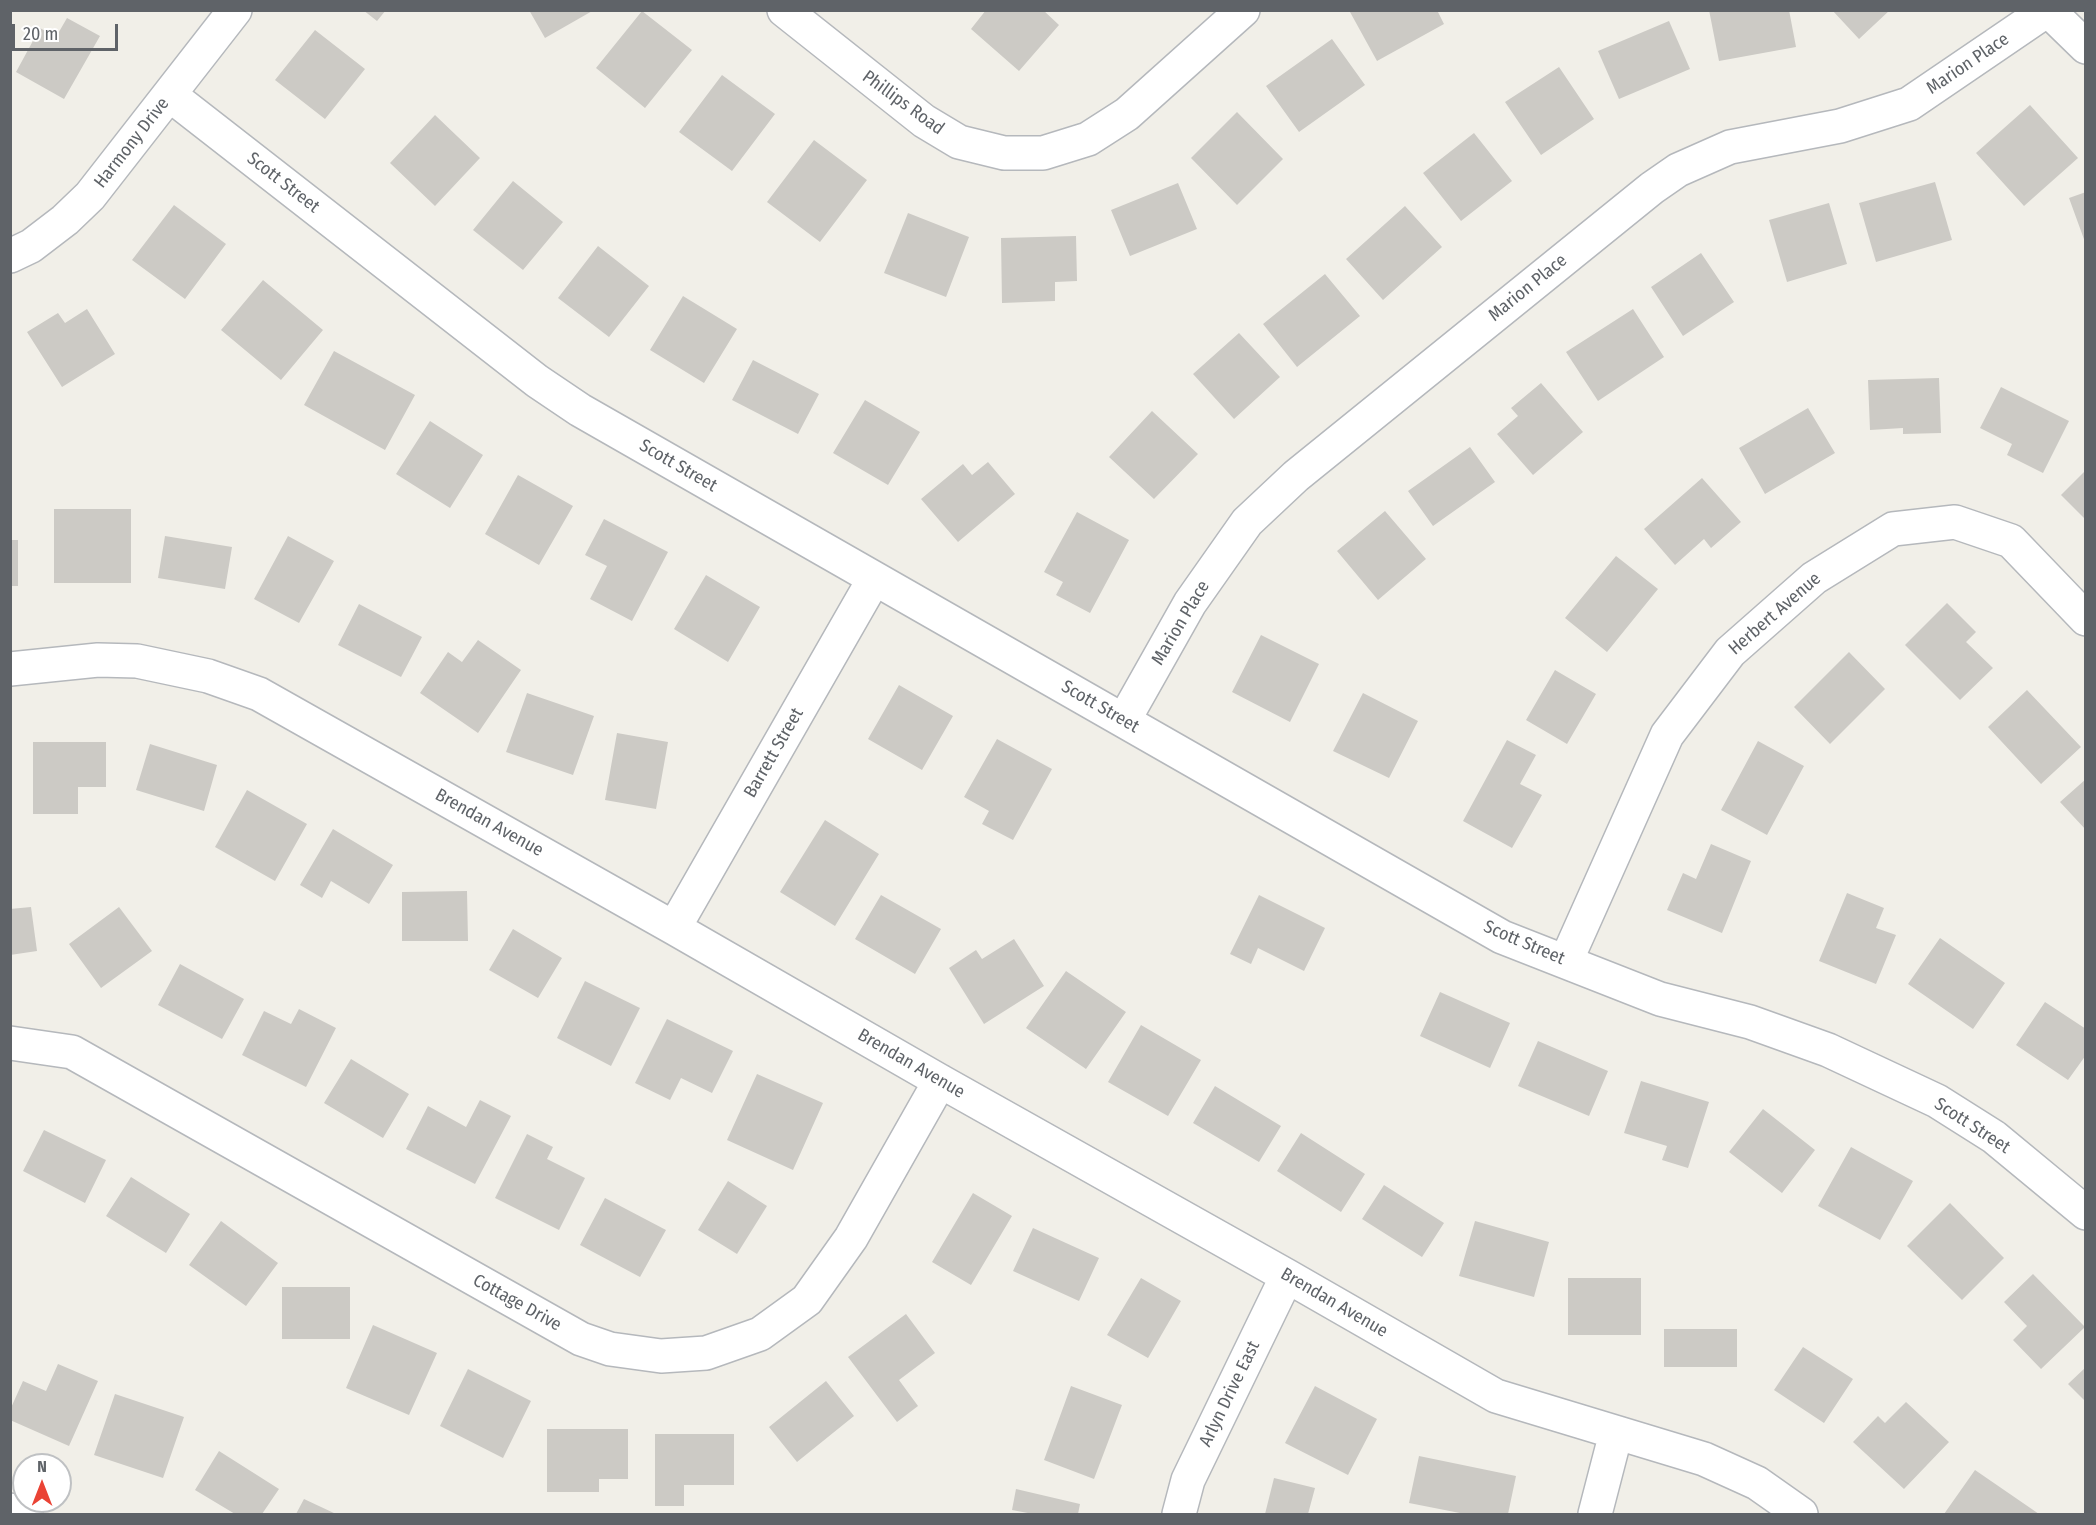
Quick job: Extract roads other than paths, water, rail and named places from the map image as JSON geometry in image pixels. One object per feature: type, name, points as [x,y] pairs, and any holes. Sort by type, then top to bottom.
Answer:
[{"type":"street","name":"Harmony Drive","points":[[10,256],[31,246],[65,220],[90,196],[236,10]]},
{"type":"street","name":"Phillips Road","points":[[784,10],[924,121],[959,142],[1004,153],[1043,153],[1088,139],[1127,114],[1243,10]]},
{"type":"street","points":[[2048,10],[2085,47]]},
{"type":"street","name":"Marion Place","points":[[1124,720],[1190,603],[1247,522],[1296,476],[1652,188],[1678,171],[1730,147],[1840,126],[1909,104],[2048,10]]},
{"type":"street","name":"Scott Street","points":[[170,95],[537,381],[580,410],[1502,937],[1660,999],[1750,1022],[1827,1050],[1937,1101],[1994,1137],[2085,1213]]},
{"type":"street","name":"Herbert Avenue","points":[[1566,961],[1666,735],[1730,652],[1814,578],[1893,529],[1955,522],[2011,541],[2085,619]]},
{"type":"street","name":"Barrett Street","points":[[675,928],[874,579]]},
{"type":"street","name":"Brendan Avenue","points":[[10,669],[98,660],[137,661],[208,676],[259,694],[675,928],[1496,1396],[1704,1459],[1757,1483],[1802,1515]]},
{"type":"street","name":"Cottage Drive","points":[[10,1043],[72,1052],[580,1339],[610,1349],[661,1356],[706,1353],[760,1334],[807,1300],[851,1238],[940,1081]]},
{"type":"street","name":"Arlyn Drive East","points":[[1179,1515],[1188,1480],[1287,1276]]},
{"type":"street","points":[[1595,1515],[1616,1434]]},
{"type":"street","points":[[10,1510],[26,1515]]}]
